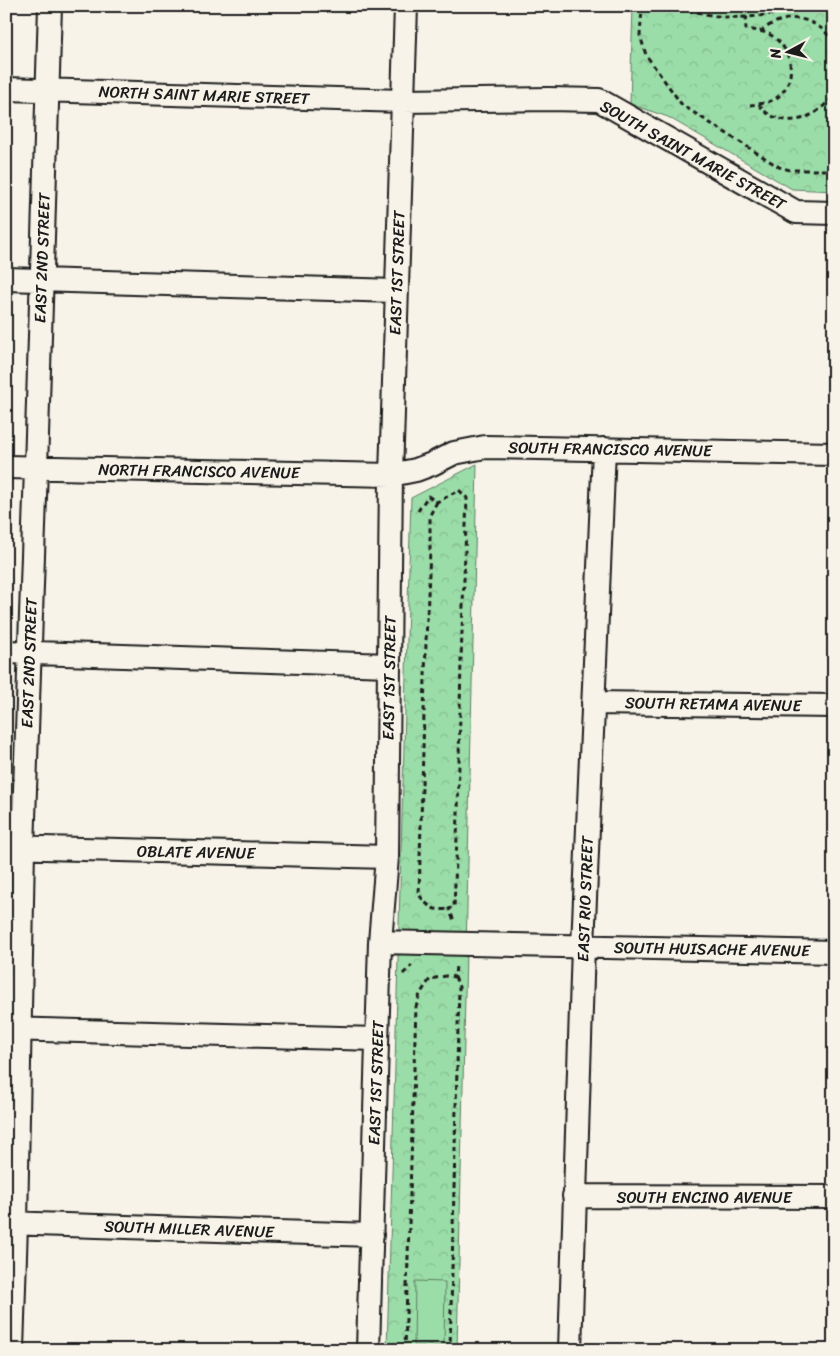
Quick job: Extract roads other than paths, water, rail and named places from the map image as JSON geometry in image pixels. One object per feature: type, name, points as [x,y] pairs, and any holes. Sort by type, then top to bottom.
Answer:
[{"type":"street","name":"EAST 2ND STREET","points":[[12,1350],[11,1223],[14,847],[30,653],[50,6]]},
{"type":"street","name":"EAST 1ST STREET","points":[[368,1350],[380,942],[387,857],[391,475],[406,6]]},
{"type":"street","name":"NORTH SAINT MARIE STREET","points":[[6,89],[402,101]]},
{"type":"street","name":"SOUTH SAINT MARIE STREET","points":[[402,101],[599,100],[796,212],[834,213]]},
{"type":"street","points":[[6,279],[396,291]]},
{"type":"street","name":"SOUTH FRANCISCO AVENUE","points":[[391,475],[416,470],[454,453],[484,446],[834,454]]},
{"type":"street","name":"EAST RIO STREET","points":[[570,1350],[583,946],[604,448]]},
{"type":"street","name":"NORTH FRANCISCO AVENUE","points":[[6,467],[391,475]]},
{"type":"street","points":[[6,652],[389,666]]},
{"type":"street","name":"SOUTH RETAMA AVENUE","points":[[593,703],[834,706]]},
{"type":"street","name":"OBLATE AVENUE","points":[[14,847],[387,857]]},
{"type":"street","name":"SOUTH HUISACHE AVENUE","points":[[380,942],[834,952]]},
{"type":"street","points":[[13,1030],[377,1039]]},
{"type":"street","name":"SOUTH ENCINO AVENUE","points":[[574,1196],[834,1198]]},
{"type":"street","name":"SOUTH MILLER AVENUE","points":[[11,1223],[372,1235]]}]
